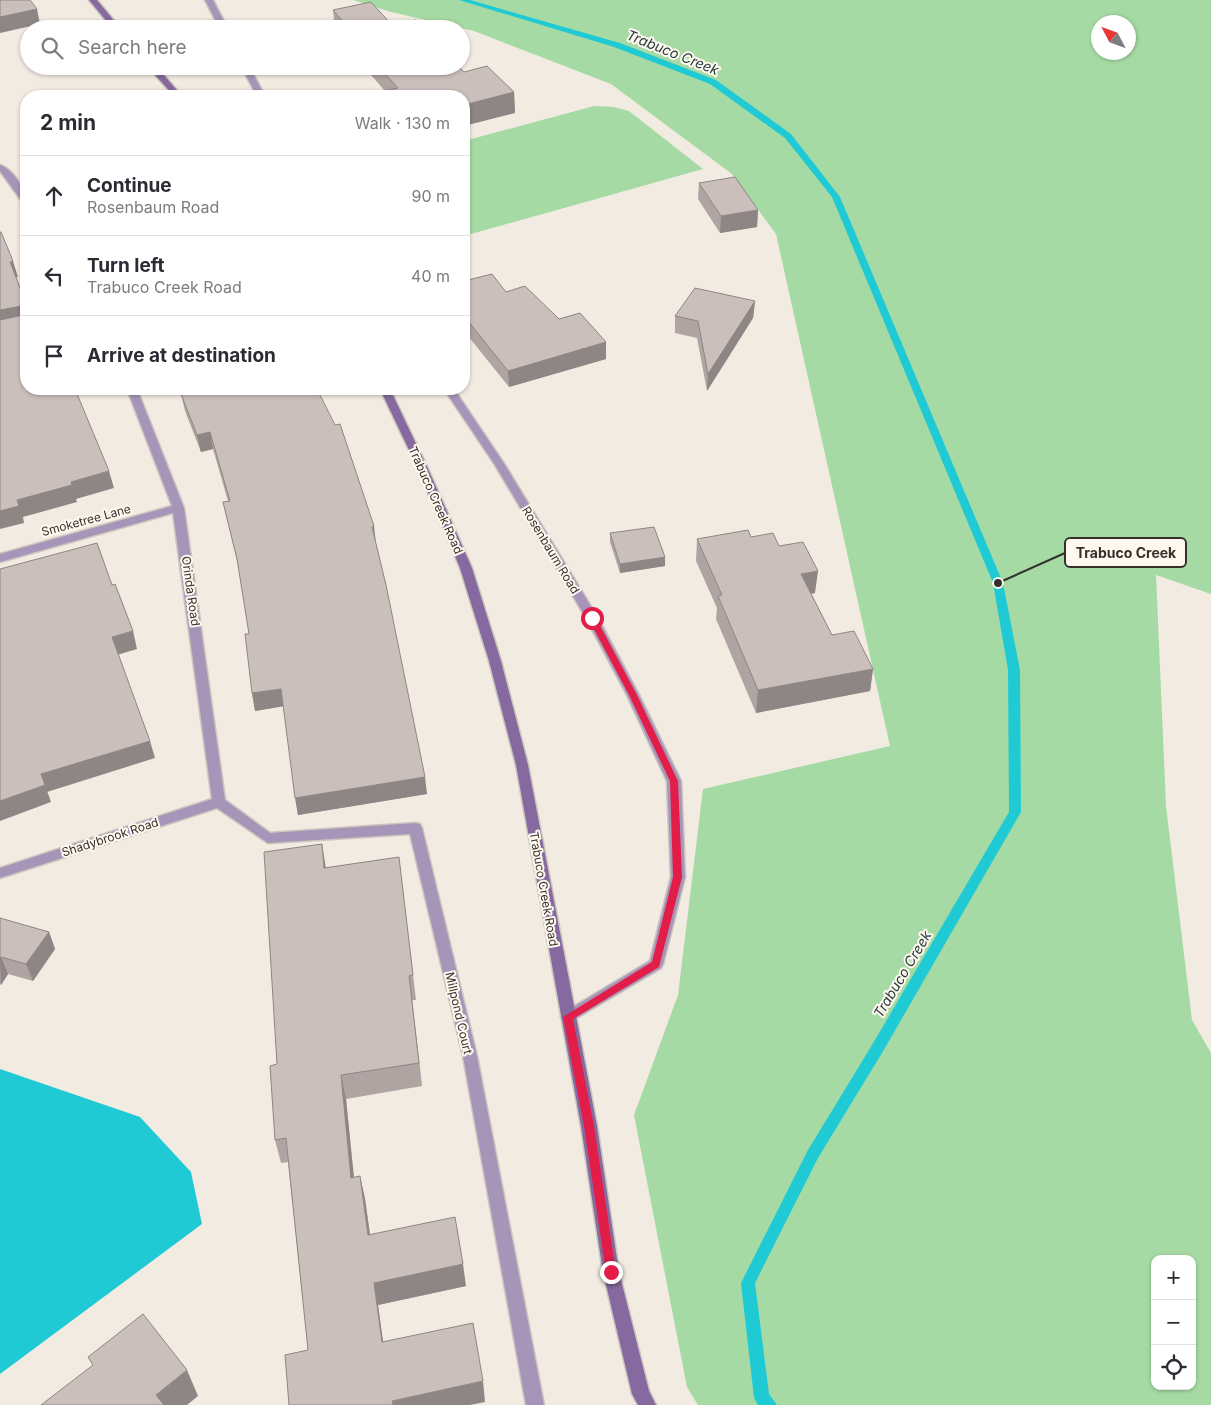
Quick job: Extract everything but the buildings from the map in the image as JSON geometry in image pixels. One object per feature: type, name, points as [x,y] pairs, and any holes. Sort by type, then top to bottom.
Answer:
[{"type":"street","points":[[93,0],[110,20]]},
{"type":"street","points":[[209,0],[219,20]]},
{"type":"street","points":[[159,75],[173,90]]},
{"type":"street","points":[[250,75],[258,90]]},
{"type":"street","points":[[3,169],[20,193]]},
{"type":"street","name":"Orinda Road","points":[[134,395],[178,508],[219,802]]},
{"type":"street","name":"Trabuco Creek Road","points":[[388,395],[424,471],[466,568],[495,661],[522,766],[589,1126],[611,1272],[641,1394],[647,1405]]},
{"type":"street","name":"Rosenbaum Road","points":[[453,395],[500,465],[592,618],[633,695],[674,781],[678,877],[656,964],[568,1017]]},
{"type":"street","name":"Smoketree Lane","points":[[0,558],[178,508]]},
{"type":"street","name":"Shadybrook Road","points":[[0,873],[219,802]]},
{"type":"street","name":"Millpond Court","points":[[219,802],[268,838],[415,828],[470,1056],[535,1405]]},
{"type":"green space","points":[[353,0],[1211,0],[1211,594],[1156,575],[1166,806],[1192,1020],[1211,1053],[1211,1405],[698,1405],[687,1387],[634,1115],[678,995],[703,789],[890,746],[776,234],[732,174],[611,84],[470,30],[470,20],[426,20],[391,12]]},
{"type":"green space","points":[[594,106],[614,107],[629,111],[703,169],[470,234],[470,139]]},
{"type":"water","points":[[0,1069],[140,1117],[191,1172],[202,1224],[0,1374]]},
{"type":"waterway","name":"Trabuco Creek","points":[[462,0],[617,45],[713,82],[788,136],[836,197],[998,583],[1014,670],[1015,812],[877,1049],[813,1154],[748,1283],[762,1398],[769,1405]]},
{"type":"place","name":"Trabuco Creek","points":[[998,583]]},
{"type":"route","points":[[592,618],[633,695],[674,781],[678,877],[656,964],[568,1017],[589,1126],[611,1272]]}]
